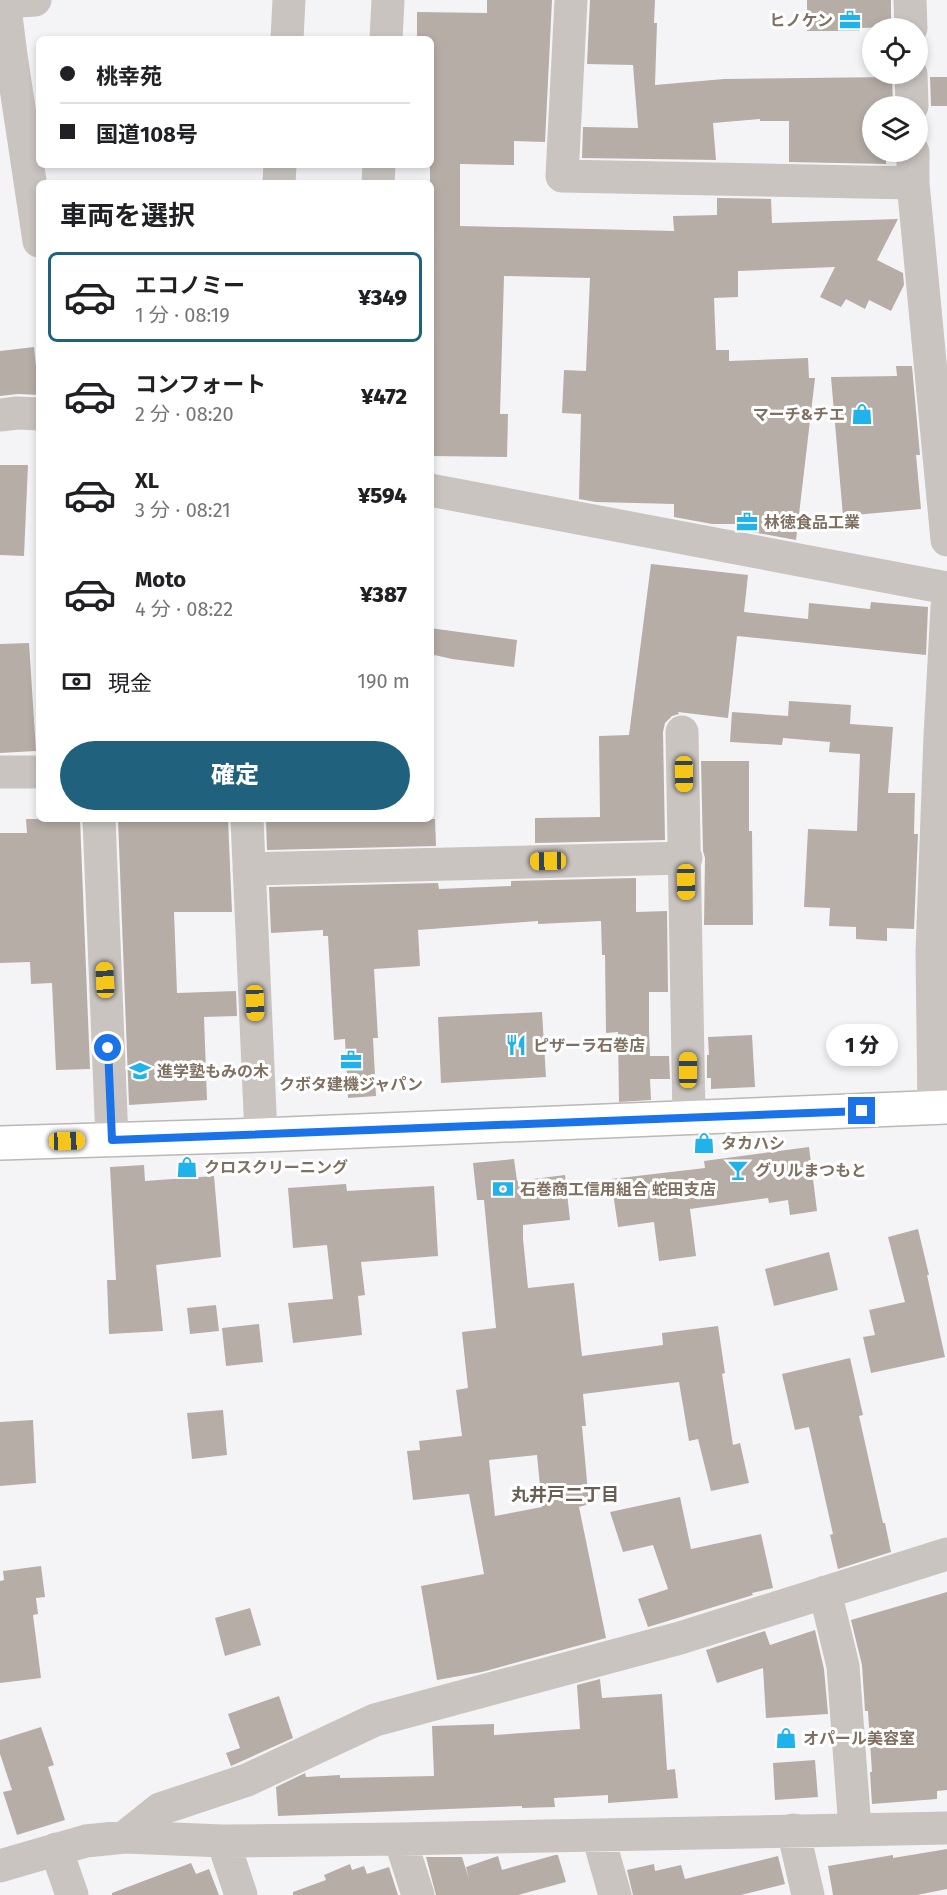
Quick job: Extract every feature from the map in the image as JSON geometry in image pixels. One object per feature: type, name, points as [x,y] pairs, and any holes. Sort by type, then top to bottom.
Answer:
[{"type":"highway","points":[[0,1143],[940,1108]]},
{"type":"street","points":[[287,36],[289,0]]},
{"type":"street","points":[[386,36],[388,0]]},
{"type":"street","points":[[571,0],[562,176],[913,167],[947,540]]},
{"type":"street","points":[[910,0],[911,18]]},
{"type":"street","points":[[15,1],[10,55],[36,222]]},
{"type":"street","points":[[0,415],[36,414]]},
{"type":"street","points":[[434,491],[947,588]]},
{"type":"street","points":[[940,1108],[932,952],[947,607]]},
{"type":"street","points":[[682,732],[689,1117]]},
{"type":"street","points":[[0,772],[36,772]]},
{"type":"street","points":[[99,822],[112,1140]]},
{"type":"street","points":[[247,822],[261,1135]]},
{"type":"street","points":[[249,869],[686,858]]},
{"type":"street","points":[[125,1837],[160,1809],[247,1780],[375,1720],[680,1638],[947,1554]]},
{"type":"street","points":[[825,1592],[843,1666],[855,1829]]},
{"type":"street","points":[[0,1866],[86,1841],[125,1837],[223,1841],[400,1839],[947,1827]]},
{"type":"street","points":[[793,1830],[808,1895]]},
{"type":"street","points":[[598,1836],[615,1895]]},
{"type":"street","points":[[400,1839],[418,1895]]},
{"type":"street","points":[[223,1841],[242,1895]]},
{"type":"street","points":[[56,1849],[72,1895]]},
{"type":"building","points":[[487,0],[552,0],[545,142],[514,141],[514,165],[460,164],[460,226],[674,231],[673,216],[717,215],[717,198],[771,199],[772,223],[898,219],[877,260],[903,273],[904,285],[891,311],[869,300],[865,309],[846,299],[841,307],[820,297],[835,267],[738,271],[738,297],[714,298],[716,350],[729,350],[729,361],[808,358],[809,378],[815,378],[796,540],[752,532],[753,524],[712,524],[674,517],[674,504],[596,502],[579,499],[581,414],[562,413],[564,370],[586,371],[590,278],[504,276],[500,414],[508,414],[507,457],[434,456],[434,180],[430,180],[430,168],[434,168],[434,36],[417,36],[417,12],[487,13]]},
{"type":"building","points":[[590,0],[655,0],[654,23],[657,23],[655,85],[724,79],[862,77],[862,84],[892,84],[893,96],[862,96],[862,162],[886,162],[886,164],[789,162],[789,121],[760,121],[760,119],[713,123],[716,160],[582,158],[583,127],[638,128],[633,65],[587,64]]},
{"type":"building","points":[[807,0],[891,0],[891,18],[862,18],[860,31],[807,31]]},
{"type":"building","points":[[930,77],[947,77],[947,106],[931,106]]},
{"type":"building","points":[[34,347],[36,395],[0,396],[0,351]]},
{"type":"building","points":[[896,366],[912,366],[920,455],[916,455],[921,509],[843,516],[831,377],[897,376]]},
{"type":"building","points":[[0,465],[28,465],[24,556],[0,555]]},
{"type":"building","points":[[651,564],[748,575],[744,612],[808,619],[809,603],[870,609],[871,602],[928,607],[926,655],[737,636],[728,718],[678,712],[679,714],[672,716],[665,723],[663,732],[665,840],[535,843],[535,818],[600,817],[599,736],[629,735]]},
{"type":"building","points":[[434,629],[517,640],[514,667],[434,655]]},
{"type":"building","points":[[29,643],[36,751],[0,753],[0,644]]},
{"type":"building","points":[[789,701],[851,705],[850,724],[893,727],[888,793],[915,793],[914,834],[918,834],[914,929],[887,928],[887,941],[856,939],[856,927],[829,926],[830,908],[804,907],[808,829],[857,831],[860,754],[829,752],[830,742],[783,738],[782,745],[730,742],[732,712],[788,716]]},
{"type":"building","points":[[701,761],[749,761],[753,925],[704,925],[705,858]]},
{"type":"building","points":[[26,819],[36,819],[36,822],[80,822],[90,1069],[56,1070],[52,983],[31,984],[30,962],[0,963],[0,833],[27,833]]},
{"type":"building","points":[[435,819],[436,846],[267,850],[266,822],[434,822]]},
{"type":"building","points":[[118,822],[228,822],[232,912],[174,912],[177,993],[236,991],[237,1016],[204,1017],[207,1100],[129,1105]]},
{"type":"building","points":[[636,878],[636,912],[667,911],[668,992],[649,992],[649,1032],[650,1056],[669,1056],[670,1079],[650,1079],[651,1100],[619,1102],[618,1032],[606,1033],[605,955],[602,955],[601,921],[538,924],[538,921],[418,930],[420,966],[374,969],[378,1038],[373,1038],[376,1096],[348,1098],[345,1039],[334,1040],[328,936],[323,936],[323,930],[271,933],[269,887],[438,883],[439,889],[511,886],[511,881]]},
{"type":"building","points":[[542,1012],[546,1077],[441,1083],[438,1017]]},
{"type":"building","points":[[752,1035],[755,1087],[711,1089],[711,1078],[707,1078],[708,1037]]},
{"type":"building","points":[[809,1147],[817,1211],[790,1215],[788,1200],[769,1203],[768,1198],[690,1209],[696,1256],[659,1261],[654,1222],[618,1227],[611,1179],[705,1168],[704,1161]]},
{"type":"building","points":[[514,1159],[517,1181],[565,1175],[570,1220],[523,1225],[523,1239],[528,1288],[574,1283],[582,1356],[663,1345],[662,1333],[718,1326],[725,1373],[722,1374],[733,1445],[740,1443],[749,1483],[711,1491],[698,1439],[689,1441],[679,1382],[583,1394],[586,1426],[582,1426],[589,1504],[579,1507],[606,1638],[482,1672],[437,1680],[421,1586],[484,1574],[469,1494],[413,1500],[407,1451],[420,1450],[419,1441],[462,1436],[456,1390],[468,1388],[462,1332],[496,1328],[484,1200],[477,1200],[473,1163]],"holes":[[[537,1455],[542,1507],[495,1516],[489,1460]]]},
{"type":"building","points":[[144,1165],[145,1181],[214,1176],[221,1257],[156,1265],[163,1331],[109,1334],[107,1280],[116,1280],[110,1167]]},
{"type":"building","points":[[346,1184],[347,1191],[434,1186],[438,1256],[361,1262],[365,1295],[358,1296],[362,1335],[293,1343],[288,1303],[333,1299],[327,1245],[293,1248],[288,1188]]},
{"type":"building","points":[[918,1229],[945,1357],[871,1373],[863,1337],[875,1335],[869,1310],[905,1302],[888,1237]]},
{"type":"building","points":[[829,1252],[838,1290],[774,1306],[765,1269]]},
{"type":"building","points":[[216,1305],[219,1331],[190,1334],[187,1308]]},
{"type":"building","points":[[259,1324],[263,1362],[226,1366],[222,1328]]},
{"type":"building","points":[[850,1358],[863,1415],[859,1416],[891,1552],[838,1569],[830,1535],[833,1534],[809,1427],[795,1430],[782,1374]]},
{"type":"building","points":[[223,1410],[227,1455],[192,1459],[187,1413]]},
{"type":"building","points":[[33,1420],[36,1483],[0,1486],[0,1422]]},
{"type":"building","points":[[680,1497],[691,1549],[761,1534],[773,1588],[648,1627],[638,1599],[668,1589],[653,1545],[623,1552],[610,1512]]},
{"type":"building","points":[[41,1566],[45,1597],[36,1598],[38,1614],[33,1615],[41,1678],[0,1683],[0,1581],[4,1580],[3,1571]]},
{"type":"building","points":[[947,1592],[947,1790],[937,1791],[937,1799],[872,1804],[868,1711],[865,1711],[862,1665],[851,1620]]},
{"type":"building","points":[[250,1608],[261,1645],[225,1656],[215,1618]]},
{"type":"building","points":[[815,1630],[824,1669],[828,1714],[766,1718],[763,1668],[717,1683],[706,1650],[765,1631],[770,1645]]},
{"type":"building","points":[[600,1679],[602,1698],[662,1694],[667,1770],[675,1769],[678,1798],[608,1803],[608,1795],[554,1798],[555,1807],[522,1808],[522,1806],[278,1816],[276,1787],[305,1773],[306,1777],[340,1775],[340,1778],[434,1776],[432,1726],[494,1724],[494,1735],[580,1729],[577,1685]]},
{"type":"building","points":[[279,1696],[293,1738],[231,1766],[226,1753],[240,1748],[228,1714]]},
{"type":"building","points":[[41,1727],[54,1765],[48,1767],[65,1820],[17,1835],[3,1792],[12,1790],[0,1754],[0,1740]]},
{"type":"building","points":[[815,1760],[818,1797],[775,1800],[773,1763]]},
{"type":"building","points":[[947,1849],[947,1889],[917,1895],[833,1895],[828,1866]]},
{"type":"building","points":[[558,1855],[566,1882],[518,1895],[436,1895],[426,1857],[462,1857],[469,1879],[466,1867],[498,1856],[502,1870]]},
{"type":"building","points":[[778,1856],[785,1884],[741,1895],[633,1895],[627,1870],[654,1864],[655,1871],[681,1865],[685,1879]]},
{"type":"building","points":[[191,1863],[196,1874],[209,1869],[219,1895],[112,1895],[112,1893]]},
{"type":"building","points":[[350,1864],[352,1870],[364,1866],[367,1874],[389,1867],[398,1895],[293,1895],[293,1892],[326,1880],[324,1875]]},
{"type":"place","name":"ヒノケン","points":[[850,20]]},
{"type":"place","name":"マーチ&チエ","points":[[862,414]]},
{"type":"place","name":"林徳食品工業","points":[[747,522]]},
{"type":"place","name":"ピザーラ石巻店","points":[[516,1045]]},
{"type":"place","name":"クボタ建機ジャパン","points":[[351,1060]]},
{"type":"place","name":"進学塾もみの木","points":[[140,1071]]},
{"type":"place","name":"タカハシ","points":[[704,1143]]},
{"type":"place","name":"クロスクリーニング","points":[[187,1167]]},
{"type":"place","name":"グリルまつもと","points":[[738,1170]]},
{"type":"place","name":"石巻商工信用組合 蛇田支店","points":[[503,1189]]},
{"type":"place","name":"オパール美容室","points":[[786,1738]]},
{"type":"district","name":"丸井戸二丁目","points":[[565,1495]]},
{"type":"route","points":[[108,1048],[112,1140],[862,1111]]}]
